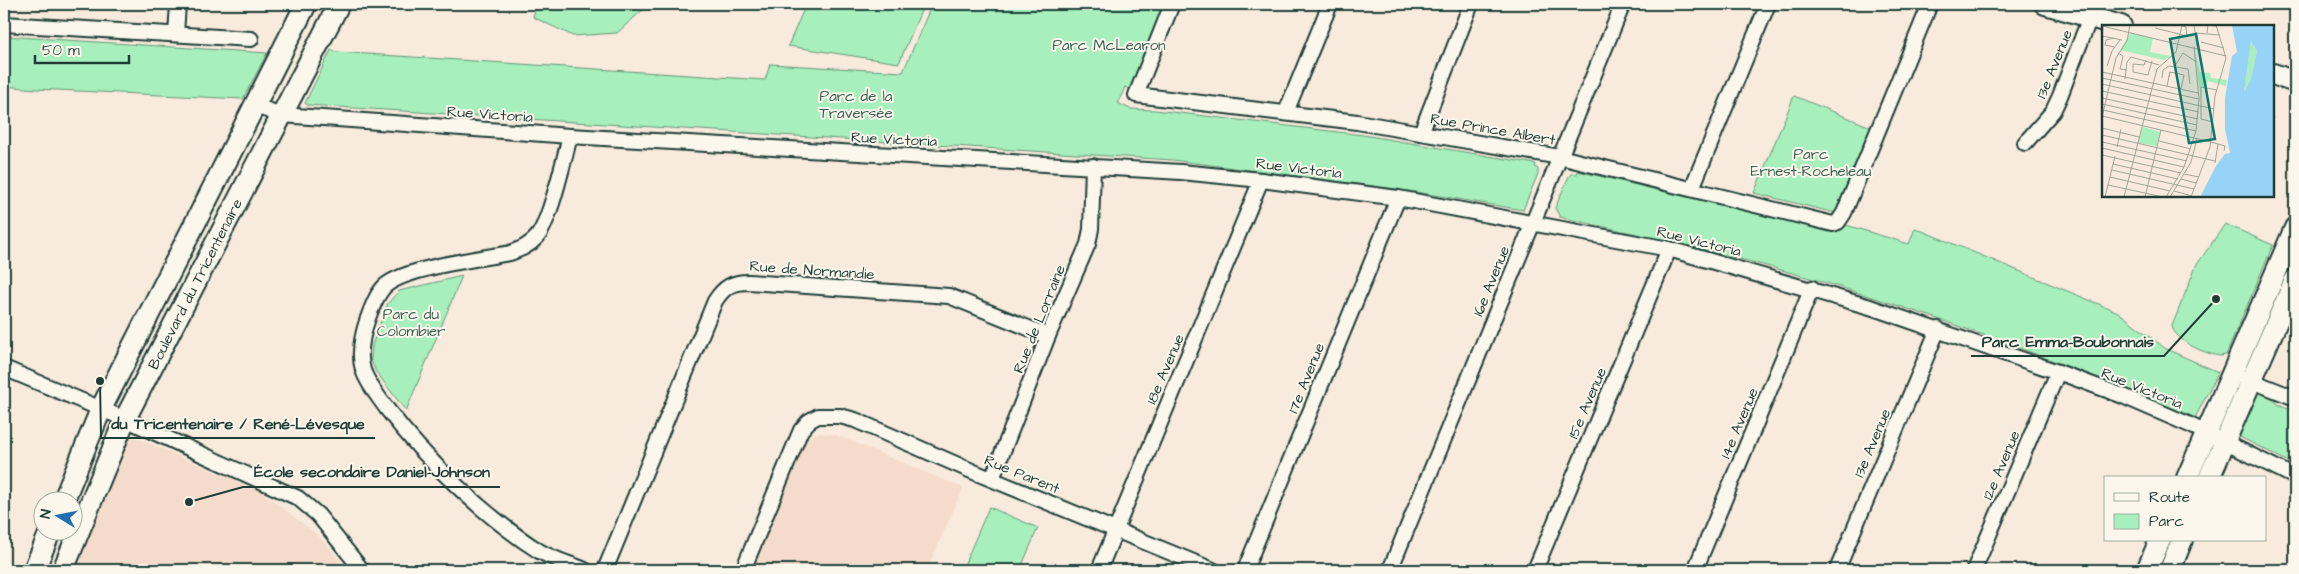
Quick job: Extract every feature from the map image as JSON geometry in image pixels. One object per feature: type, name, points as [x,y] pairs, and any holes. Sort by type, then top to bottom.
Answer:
[{"type":"street","points":[[176,34],[178,4]]},
{"type":"street","name":"Boulevard du Tricentenaire","points":[[67,492],[101,409],[306,4]]},
{"type":"street","name":"Boulevard du Tricentenaire","points":[[63,570],[125,419],[339,4]]},
{"type":"street","name":"Rue Prince Albert","points":[[1172,4],[1136,94],[1286,112],[1560,157],[1828,223],[1838,222],[1930,4]]},
{"type":"street","points":[[1286,112],[1330,4]]},
{"type":"street","points":[[1421,133],[1471,4]]},
{"type":"street","name":"16e Avenue","points":[[1390,570],[1623,4]]},
{"type":"street","points":[[1692,188],[1768,4]]},
{"type":"street","points":[[2045,4],[2118,25]]},
{"type":"street","name":"13e Avenue","points":[[2025,143],[2053,111],[2090,17]]},
{"type":"street","points":[[4,24],[252,39]]},
{"type":"street","points":[[2274,74],[2295,82]]},
{"type":"street","name":"Rue Victoria","points":[[255,106],[282,115],[570,136],[1094,166],[1261,180],[1398,198],[1532,222],[1669,249],[1812,288],[1938,329],[2123,396],[2206,433],[2295,477]]},
{"type":"street","points":[[570,136],[546,219],[538,236],[526,247],[510,253],[408,274],[385,286],[377,297],[367,322],[361,347],[361,358],[368,383],[401,427],[436,465],[522,539],[542,552],[584,570]]},
{"type":"street","name":"Rue de Lorraine","points":[[992,479],[1048,336],[1088,244],[1091,229],[1094,166]]},
{"type":"street","name":"18e Avenue","points":[[1099,570],[1261,180]]},
{"type":"street","name":"17e Avenue","points":[[1244,570],[1398,198]]},
{"type":"street","points":[[2188,476],[2232,373],[2290,257],[2295,228]]},
{"type":"street","name":"15e Avenue","points":[[1535,570],[1669,249]]},
{"type":"street","points":[[2210,476],[2295,280]]},
{"type":"street","name":"Rue de Normandie","points":[[604,570],[715,301],[722,290],[731,284],[749,282],[949,296],[1048,336]]},
{"type":"street","name":"14e Avenue","points":[[1695,570],[1812,288]]},
{"type":"street","name":"13e Avenue","points":[[1837,570],[1938,329]]},
{"type":"street","points":[[4,368],[125,419],[298,498],[318,515],[362,570]]},
{"type":"street","name":"12e Avenue","points":[[1974,570],[2058,372]]},
{"type":"street","points":[[2232,373],[2295,398]]},
{"type":"street","name":"Rue Parent","points":[[743,570],[802,430],[809,421],[818,416],[840,416],[855,420],[1213,570]]},
{"type":"street","points":[[34,570],[46,542]]},
{"type":"street","points":[[2147,570],[2159,542]]},
{"type":"street","points":[[2170,570],[2181,542]]},
{"type":"shaded area","points":[[818,433],[836,435],[963,488],[927,570],[751,570],[802,441]]},
{"type":"shaded area","points":[[129,435],[260,491],[319,536],[348,570],[75,570]]},
{"type":"green space","points":[[537,4],[660,4],[647,6],[617,33],[573,36],[533,17]]},
{"type":"green space","points":[[806,4],[924,4],[899,63],[788,46]]},
{"type":"green space","name":"Parc de la Traversée","points":[[932,4],[1172,4],[1136,93],[1125,87],[1118,103],[1130,109],[1155,110],[1363,135],[1536,164],[1535,167],[1538,169],[1538,174],[1523,210],[1410,191],[1172,160],[307,105],[305,103],[331,50],[336,52],[765,80],[770,64],[903,72]]},
{"type":"green space","points":[[4,36],[267,53],[243,99],[36,89],[4,86]]},
{"type":"green space","name":"Parc Ernest-Rocheleau","points":[[1794,96],[1871,127],[1835,213],[1754,193]]},
{"type":"green space","points":[[1578,171],[1833,232],[1842,230],[1846,225],[1909,244],[1915,228],[2118,312],[2166,349],[2218,372],[2195,418],[2020,348],[1843,288],[1737,258],[1560,217],[1555,208],[1569,176],[1572,173],[1577,174]]},
{"type":"green space","points":[[2225,224],[2273,245],[2226,355],[2220,356],[2199,350],[2185,342],[2174,332],[2172,326],[2196,266]]},
{"type":"green space","name":"Parc du Colombier","points":[[462,276],[406,411],[376,372],[371,360],[372,345],[388,303],[399,291]]},
{"type":"green space","points":[[2260,390],[2278,404],[2295,411],[2295,465],[2238,436],[2254,396]]},
{"type":"green space","points":[[989,507],[1038,528],[1020,570],[962,570]]},
{"type":"place","name":"Parc Emma-Boubonnais","points":[[2216,299]]},
{"type":"place","name":"du Tricentenaire / René-Lévesque","points":[[100,381]]},
{"type":"place","name":"École secondaire Daniel-Johnson","points":[[189,502]]},
{"type":"park label","name":"Parc McLearon","points":[[1109,45]]}]
